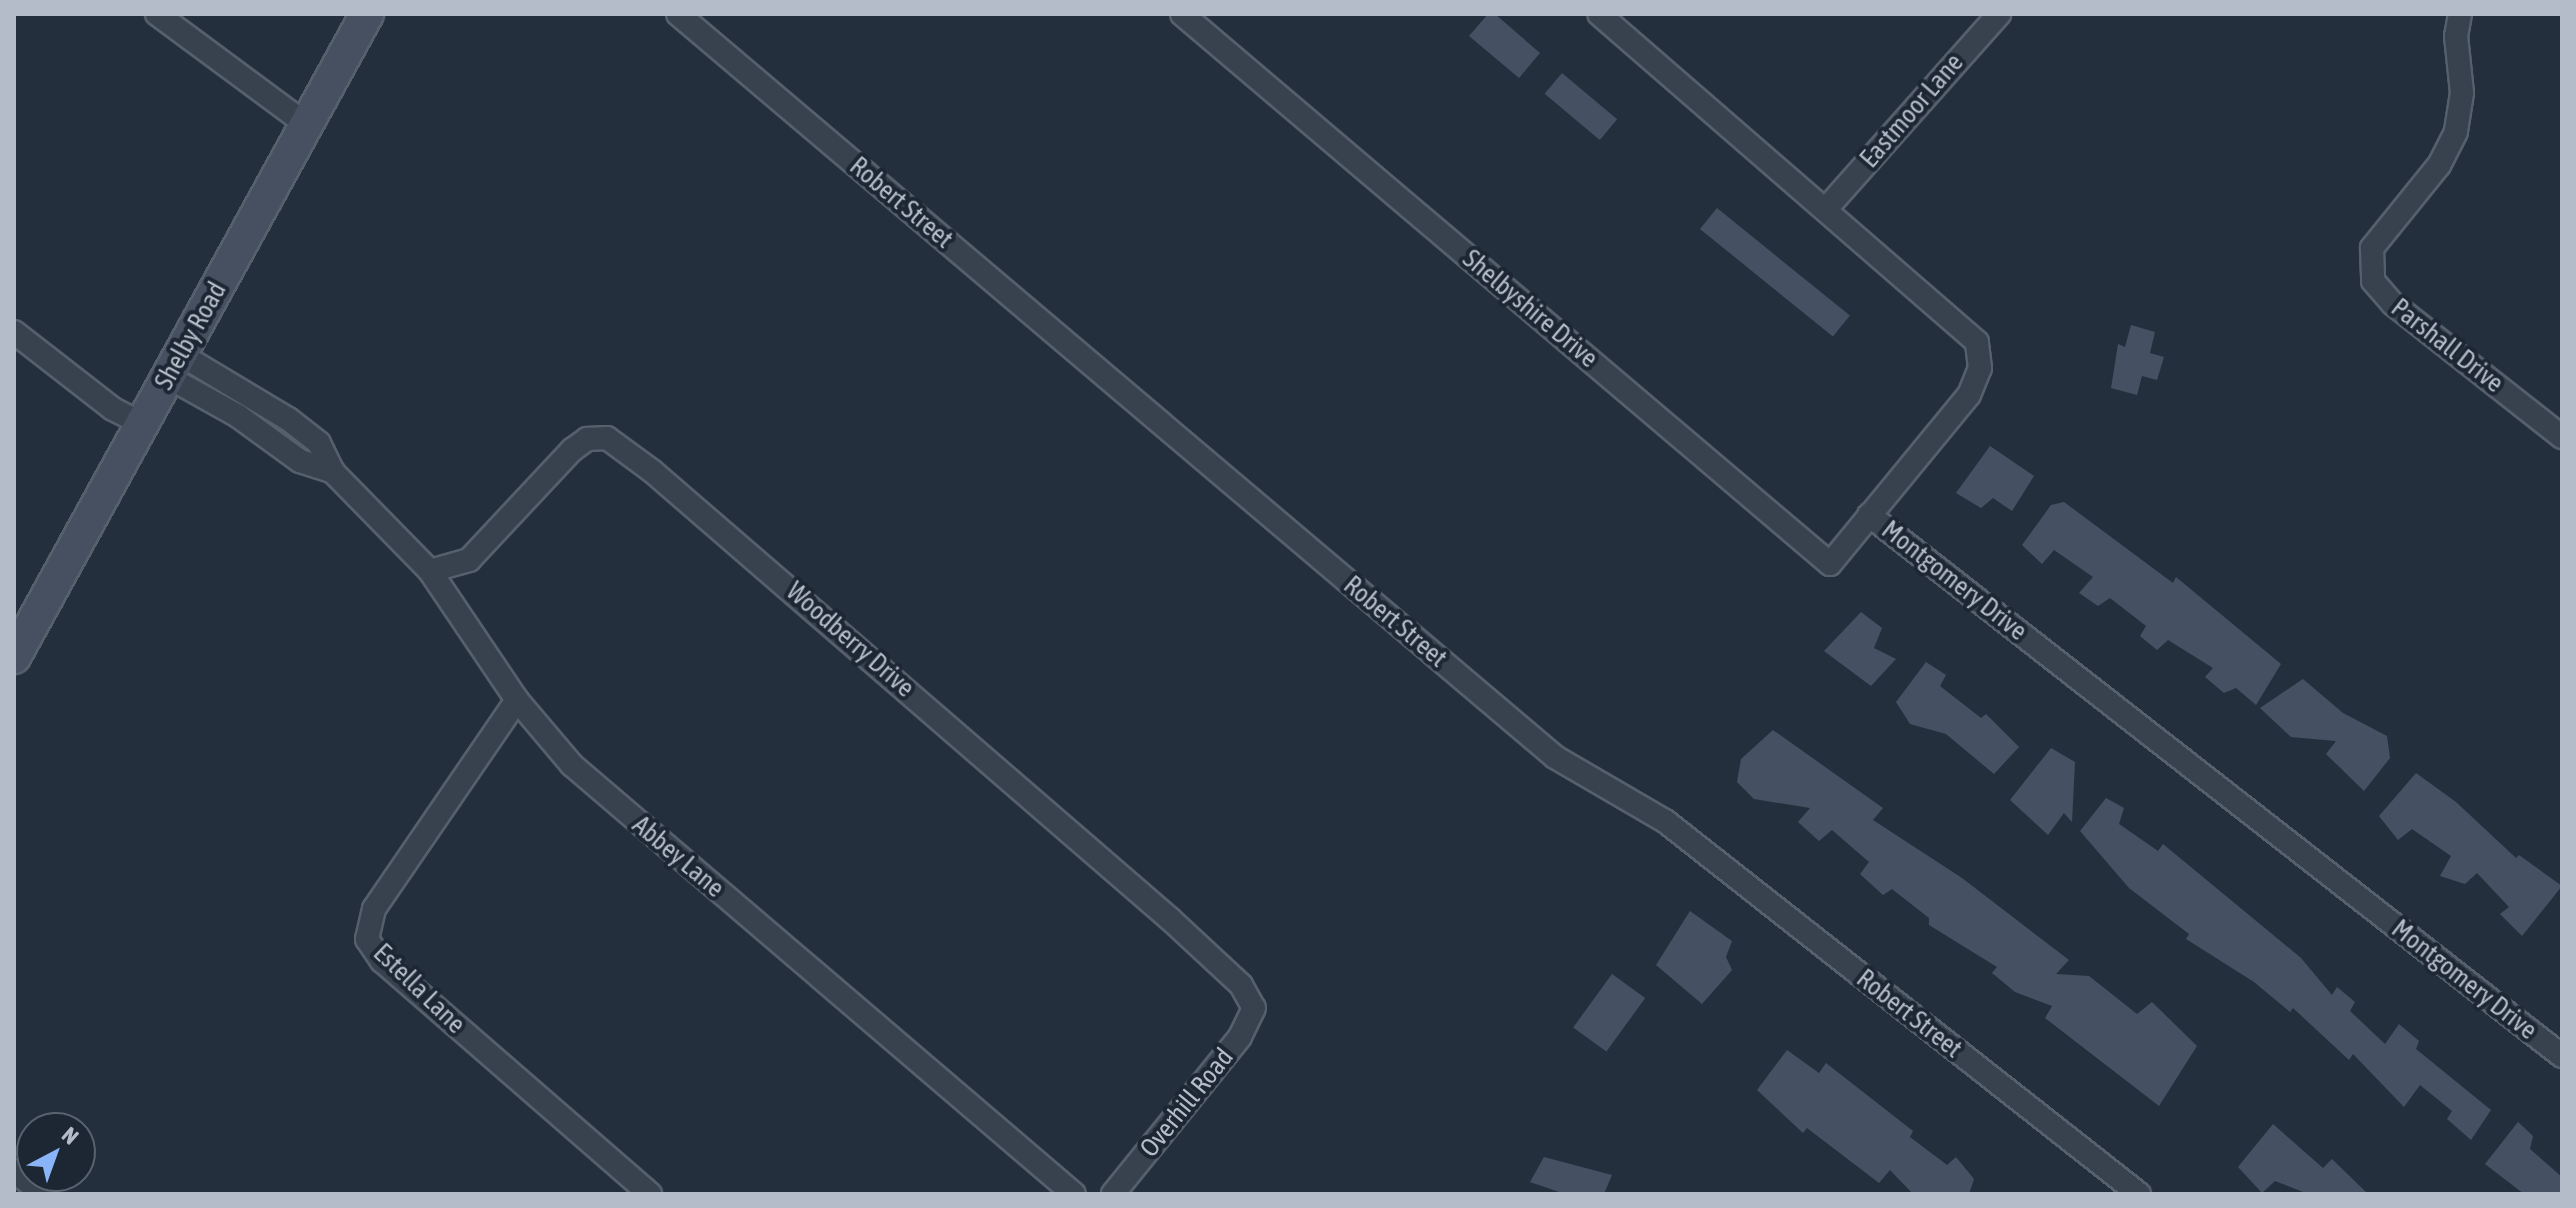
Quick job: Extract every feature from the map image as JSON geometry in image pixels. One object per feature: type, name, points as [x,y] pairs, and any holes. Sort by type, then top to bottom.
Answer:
[{"type":"street","points":[[157,14],[307,125]]},
{"type":"street","name":"Shelby Road","points":[[14,657],[367,14]]},
{"type":"street","name":"Robert Street","points":[[678,14],[1555,757],[1665,821],[2139,1194]]},
{"type":"street","name":"Shelbyshire Drive","points":[[1182,14],[1830,564],[1869,515]]},
{"type":"street","name":"Montgomery Drive","points":[[1599,14],[1966,328],[1980,357],[1969,395],[1869,515],[2562,1056]]},
{"type":"street","name":"Parshall Drive","points":[[2460,14],[2456,36],[2461,118],[2439,165],[2372,248],[2373,281],[2393,304],[2562,437]]},
{"type":"street","name":"Eastmoor Lane","points":[[1826,209],[1988,17]]},
{"type":"street","points":[[14,332],[113,409],[142,424]]},
{"type":"street","name":"Abbey Lane","points":[[174,366],[300,461],[333,472],[430,571],[517,700],[548,739],[615,804],[1074,1194]]},
{"type":"street","name":"Woodberry Drive","points":[[430,571],[469,560],[587,439],[615,442],[1170,919],[1241,985],[1254,1008]]},
{"type":"street","name":"Estella Lane","points":[[517,700],[374,909],[367,939],[382,961],[650,1194]]},
{"type":"street","name":"Overhill Road","points":[[1113,1194],[1240,1037],[1254,1008]]},
{"type":"street","points":[[14,1171],[43,1194]]},
{"type":"building","points":[[1488,14],[1495,14],[1540,53],[1519,78],[1469,36]]},
{"type":"building","points":[[1562,73],[1617,119],[1600,140],[1545,94]]},
{"type":"building","points":[[1717,208],[1850,316],[1833,337],[1700,229]]},
{"type":"building","points":[[2131,325],[2155,332],[2150,353],[2164,357],[2157,380],[2142,376],[2137,395],[2111,388],[2118,344],[2125,347]]},
{"type":"building","points":[[1990,446],[2034,476],[2012,511],[1993,498],[1981,508],[1956,493]]},
{"type":"building","points":[[2064,502],[2173,583],[2176,577],[2281,664],[2256,705],[2236,688],[2224,693],[2205,677],[2213,668],[2168,640],[2157,650],[2140,636],[2146,626],[2110,598],[2098,606],[2079,593],[2093,577],[2054,550],[2042,564],[2022,545],[2051,505]]},
{"type":"building","points":[[1861,612],[1882,628],[1874,648],[1896,659],[1871,686],[1824,651]]},
{"type":"building","points":[[1926,662],[1946,675],[1940,686],[1981,718],[1986,714],[2019,747],[1994,774],[1946,734],[1910,724],[1896,702]]},
{"type":"building","points":[[2303,679],[2343,713],[2387,736],[2390,758],[2364,791],[2326,754],[2336,741],[2291,737],[2260,708]]},
{"type":"building","points":[[1773,730],[1883,808],[1873,820],[1962,878],[2069,960],[2056,974],[2089,976],[2137,1014],[2152,1002],[2197,1046],[2159,1106],[2045,1018],[2052,1006],[2015,992],[1992,973],[1997,967],[1929,925],[1929,918],[1892,889],[1883,895],[1860,874],[1869,862],[1832,830],[1819,841],[1798,822],[1810,808],[1754,799],[1737,782],[1741,759]]},
{"type":"building","points":[[2051,748],[2075,762],[2072,822],[2064,813],[2048,835],[2010,800]]},
{"type":"building","points":[[2416,773],[2456,802],[2516,858],[2519,855],[2562,886],[2522,936],[2500,914],[2509,907],[2477,873],[2465,884],[2440,876],[2451,856],[2412,829],[2398,840],[2379,816]]},
{"type":"building","points":[[2106,798],[2124,808],[2119,824],[2158,851],[2163,844],[2301,958],[2332,995],[2337,987],[2355,1002],[2350,1011],[2385,1044],[2399,1024],[2419,1041],[2416,1049],[2491,1110],[2471,1140],[2447,1119],[2452,1111],[2420,1085],[2404,1107],[2353,1054],[2349,1060],[2293,1008],[2290,1012],[2254,982],[2186,939],[2189,934],[2129,888],[2080,831]]},
{"type":"building","points":[[1690,911],[1732,941],[1726,957],[1732,970],[1702,1004],[1656,965]]},
{"type":"building","points":[[1612,974],[1645,998],[1606,1051],[1573,1027]]},
{"type":"building","points":[[1787,1050],[1819,1073],[1826,1063],[1913,1131],[1910,1137],[1947,1165],[1956,1157],[1974,1179],[1969,1194],[1913,1194],[1890,1170],[1879,1183],[1807,1128],[1803,1133],[1757,1090]]},
{"type":"building","points":[[2518,1122],[2533,1136],[2530,1149],[2562,1177],[2562,1194],[2524,1194],[2485,1164]]},
{"type":"building","points":[[2273,1124],[2323,1168],[2332,1159],[2368,1194],[2308,1194],[2275,1181],[2262,1193],[2238,1167]]},
{"type":"building","points":[[1544,1157],[1612,1175],[1604,1194],[1565,1194],[1530,1182]]}]
